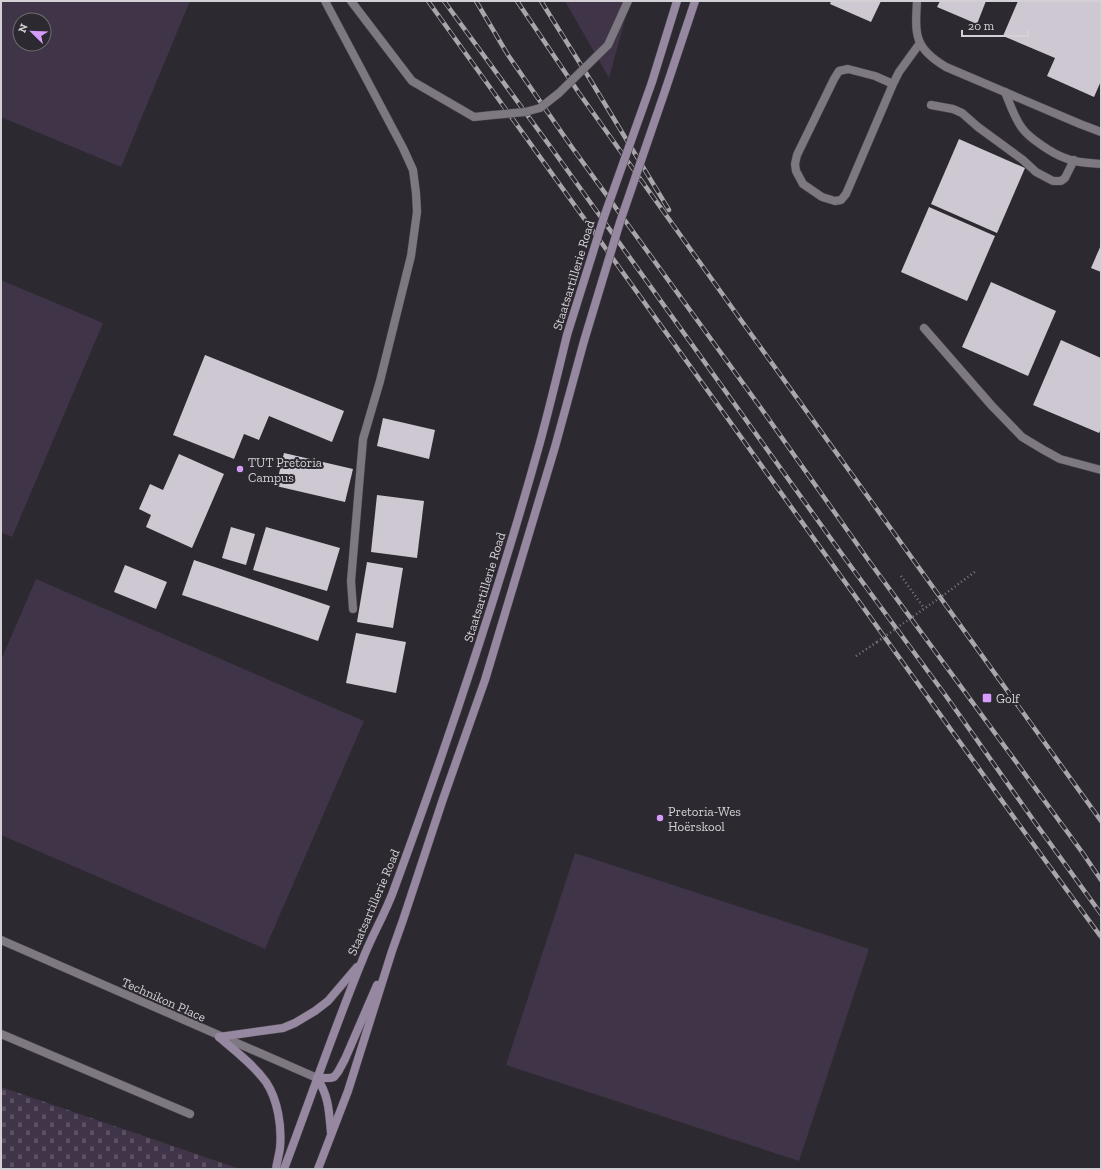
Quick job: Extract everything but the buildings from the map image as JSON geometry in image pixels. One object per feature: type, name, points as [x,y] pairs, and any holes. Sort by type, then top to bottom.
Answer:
[{"type":"street","points":[[325,1],[405,153],[412,170],[416,193],[417,212],[411,256],[380,381],[363,439],[351,581],[353,609]]},
{"type":"street","points":[[351,1],[412,81],[474,117],[525,112],[540,108],[559,93],[608,45],[628,1]]},
{"type":"street","name":"Staatsartillerie Road","points":[[284,1169],[362,959],[394,892],[494,598],[539,445],[567,335],[604,217],[652,82],[677,1]]},
{"type":"street","points":[[318,1169],[348,1091],[392,951],[485,680],[555,447],[584,341],[620,222],[695,1]]},
{"type":"street","points":[[917,1],[916,31],[920,43],[934,60],[946,67],[1101,132]]},
{"type":"street","points":[[893,84],[875,76],[848,69],[839,71],[797,155],[795,164],[796,171],[803,184],[822,197],[835,201],[841,200],[846,194],[893,84],[899,72],[920,43]]},
{"type":"street","points":[[1005,92],[1022,129],[1036,142],[1064,158],[1084,163],[1101,164]]},
{"type":"street","points":[[931,105],[954,109],[962,113],[978,127],[1023,160],[1036,172],[1052,181],[1065,178],[1074,160]]},
{"type":"street","points":[[924,328],[992,406],[1022,436],[1060,459],[1101,470]]},
{"type":"street","name":"Technikon Place","points":[[1,940],[317,1078]]},
{"type":"street","points":[[317,1078],[330,1078],[334,1076],[346,1059],[392,951]]},
{"type":"street","points":[[219,1036],[283,1028],[295,1023],[328,1001],[355,970],[362,959]]},
{"type":"street","points":[[1,1034],[190,1114]]},
{"type":"street","points":[[219,1036],[255,1069],[266,1083],[273,1097],[280,1129],[280,1147],[276,1169]]},
{"type":"street","points":[[317,1078],[323,1087],[327,1098],[332,1135]]},
{"type":"path","points":[[856,656],[976,571]]},
{"type":"path","points":[[901,576],[924,608]]},
{"type":"green space","points":[[1,1],[190,1],[121,167],[1,117]]},
{"type":"green space","points":[[565,1],[630,1],[609,78]]},
{"type":"green space","points":[[1,280],[103,323],[12,537],[1,532]]},
{"type":"green space","points":[[36,579],[364,721],[265,949],[1,835],[1,660]]},
{"type":"green space","points":[[575,853],[869,949],[799,1161],[506,1065]]},
{"type":"green space","points":[[1,1087],[240,1169],[1,1169]]},
{"type":"railway","points":[[428,1],[1101,937]]},
{"type":"railway","points":[[444,1],[555,153],[844,557],[946,696],[1101,914]]},
{"type":"railway","points":[[476,1],[508,55],[571,146],[763,411],[869,561],[1101,880]]},
{"type":"railway","points":[[517,1],[579,93],[1101,821]]},
{"type":"railway","points":[[541,1],[669,210]]},
{"type":"place","name":"TUT Pretoria Campus","points":[[240,469]]},
{"type":"place","name":"Golf","points":[[987,698]]},
{"type":"place","name":"Pretoria-Wes Hoërskool","points":[[660,818]]}]
